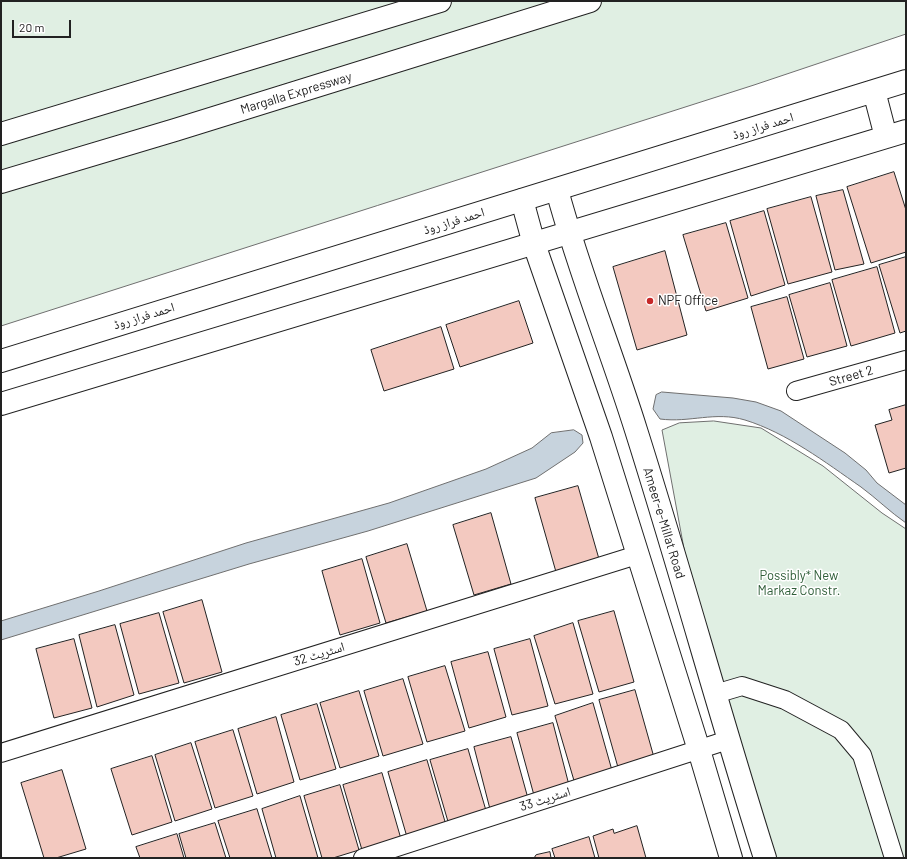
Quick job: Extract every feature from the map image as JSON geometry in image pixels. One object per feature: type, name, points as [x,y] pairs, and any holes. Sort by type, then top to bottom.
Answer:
[{"type":"main road","points":[[1,134],[440,1]]},
{"type":"main road","name":"Margalla Expressway","points":[[1,182],[183,128],[590,1]]},
{"type":"main road","name":"احمد فراز روڈ","points":[[1,361],[906,81]]},
{"type":"main road","points":[[1,404],[569,234],[896,134],[874,91]]},
{"type":"main road","name":"Ameer-e-Millat Road","points":[[557,190],[569,234],[636,430],[728,740],[765,858]]},
{"type":"main road","points":[[522,200],[534,244],[600,437],[699,750],[731,858]]},
{"type":"street","name":"Street 2","points":[[796,391],[906,360]]},
{"type":"street","name":"اسٹریٹ 32","points":[[1,753],[637,555]]},
{"type":"street","points":[[715,694],[742,686],[785,700],[841,730],[862,755],[894,858]]},
{"type":"street","name":"اسٹریٹ 33","points":[[362,858],[728,740]]},
{"type":"green space","points":[[1,1],[906,1],[906,34],[754,85],[1,326]]},
{"type":"green space","name":"Possibly* New Markaz Constr.","points":[[714,421],[761,428],[823,466],[882,513],[906,529],[906,858],[765,858],[697,619],[662,430],[679,423]]},
{"type":"shaded area","points":[[662,392],[733,398],[756,402],[781,411],[845,453],[866,470],[877,483],[906,505],[906,523],[861,487],[820,458],[776,432],[745,420],[734,418],[713,417],[682,420],[660,419],[653,409],[656,395]]},
{"type":"shaded area","points":[[574,430],[582,435],[583,443],[575,452],[536,478],[368,531],[249,564],[1,640],[1,621],[246,543],[389,503],[486,469],[532,448],[551,433]]},
{"type":"building","points":[[894,172],[906,210],[906,252],[871,263],[847,187]]},
{"type":"building","points":[[843,190],[864,264],[835,270],[816,196]]},
{"type":"building","points":[[811,197],[832,272],[788,284],[767,209]]},
{"type":"building","points":[[764,211],[785,285],[751,296],[730,221]]},
{"type":"building","points":[[726,223],[748,298],[706,311],[683,235]]},
{"type":"building","name":"NPF Office","points":[[665,251],[687,335],[637,350],[613,267]]},
{"type":"building","points":[[906,257],[906,331],[900,333],[879,265]]},
{"type":"building","points":[[877,267],[895,333],[851,346],[832,280]]},
{"type":"building","points":[[830,283],[847,346],[807,357],[789,295]]},
{"type":"building","points":[[787,297],[804,359],[768,369],[751,307]]},
{"type":"building","points":[[519,301],[533,343],[460,367],[446,325]]},
{"type":"building","points":[[441,327],[454,369],[384,391],[371,350]]},
{"type":"building","points":[[906,405],[906,468],[889,473],[875,425],[892,420],[889,410]]},
{"type":"building","points":[[578,486],[599,559],[556,572],[535,498]]},
{"type":"building","points":[[491,513],[511,584],[474,595],[453,525]]},
{"type":"building","points":[[407,544],[427,611],[386,623],[366,557]]},
{"type":"building","points":[[362,559],[380,623],[340,635],[322,571]]},
{"type":"building","points":[[202,600],[222,672],[184,683],[163,612]]},
{"type":"building","points":[[614,611],[634,682],[599,692],[578,621]]},
{"type":"building","points":[[159,613],[179,683],[139,694],[120,624]]},
{"type":"building","points":[[573,623],[593,694],[555,704],[534,636]]},
{"type":"building","points":[[115,625],[134,695],[97,707],[79,635]]},
{"type":"building","points":[[74,639],[92,708],[54,718],[36,649]]},
{"type":"building","points":[[530,639],[548,706],[512,715],[494,649]]},
{"type":"building","points":[[488,652],[506,717],[469,728],[451,662]]},
{"type":"building","points":[[445,666],[465,731],[427,742],[408,677]]},
{"type":"building","points":[[403,679],[423,744],[383,756],[364,691]]},
{"type":"building","points":[[635,690],[655,761],[619,771],[599,700]]},
{"type":"building","points":[[359,691],[379,756],[340,768],[320,703]]},
{"type":"building","points":[[593,703],[613,774],[575,784],[555,716]]},
{"type":"building","points":[[317,704],[336,769],[300,780],[281,715]]},
{"type":"building","points":[[276,717],[294,782],[257,794],[238,729]]},
{"type":"building","points":[[553,723],[570,789],[535,799],[517,733]]},
{"type":"building","points":[[233,730],[253,796],[215,808],[195,742]]},
{"type":"building","points":[[511,737],[529,802],[491,813],[474,747]]},
{"type":"building","points":[[191,743],[212,809],[175,821],[155,755]]},
{"type":"building","points":[[468,749],[487,814],[449,825],[430,760]]},
{"type":"building","points":[[152,756],[172,822],[132,835],[111,769]]},
{"type":"building","points":[[427,760],[446,825],[407,837],[388,772]]},
{"type":"building","points":[[62,770],[86,849],[56,858],[44,858],[21,783]]},
{"type":"building","points":[[382,773],[401,839],[362,850],[343,785]]},
{"type":"building","points":[[340,785],[359,850],[333,858],[322,858],[304,796]]},
{"type":"building","points":[[300,796],[318,858],[276,858],[262,809]]},
{"type":"building","points":[[257,809],[272,858],[230,858],[218,821]]},
{"type":"building","points":[[215,823],[226,858],[186,858],[179,834]]},
{"type":"building","points":[[637,826],[646,858],[599,858],[593,836],[613,829],[614,833]]},
{"type":"building","points":[[177,834],[184,858],[140,858],[136,847]]},
{"type":"building","points":[[589,837],[595,858],[555,858],[552,849]]},
{"type":"building","points":[[550,852],[551,858],[534,858],[536,855]]},
{"type":"place","name":"NPF Office","points":[[650,301]]}]
